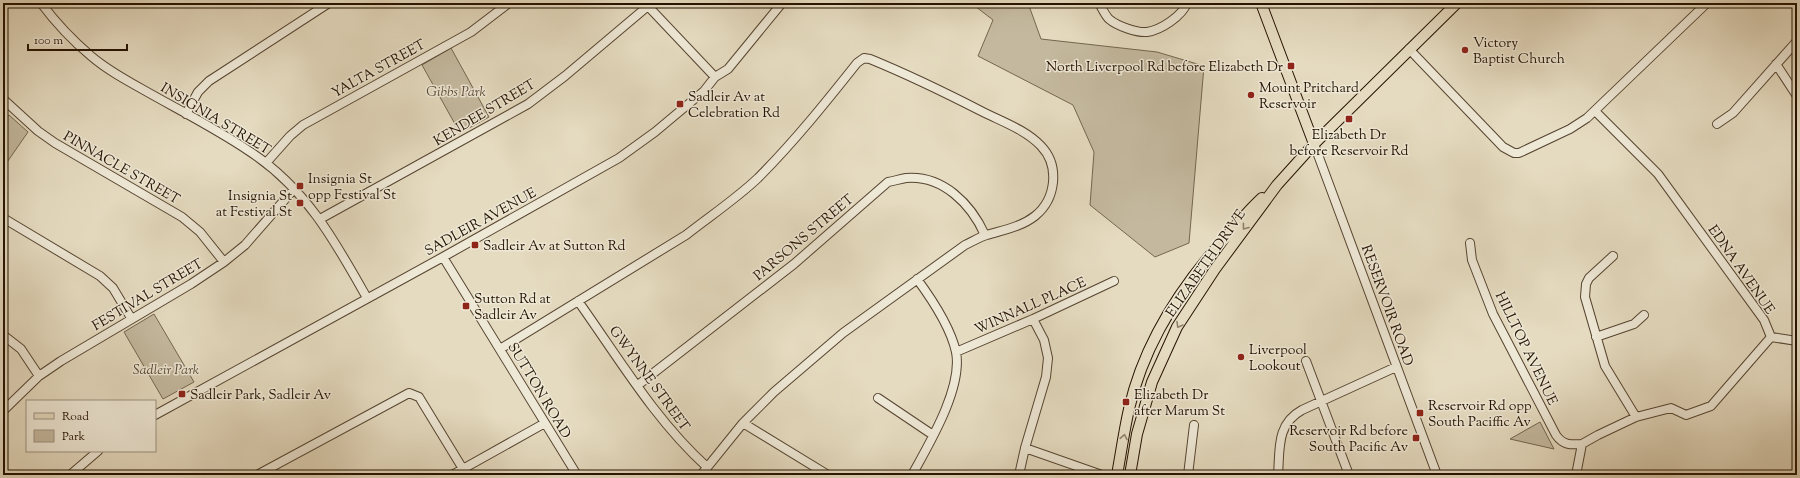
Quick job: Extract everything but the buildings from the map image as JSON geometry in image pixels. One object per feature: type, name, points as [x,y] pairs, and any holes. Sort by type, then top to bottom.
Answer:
[{"type":"main road","points":[[1261,3],[1314,144]]},
{"type":"main road","name":"ELIZABETH DRIVE","points":[[1130,475],[1137,434],[1152,382],[1177,327],[1215,268],[1277,185],[1314,144],[1457,3]]},
{"type":"main road","name":"ELIZABETH DRIVE","points":[[1117,475],[1129,408],[1153,344],[1167,315],[1203,261],[1252,207],[1277,185]]},
{"type":"street","name":"INSIGNIA STREET","points":[[41,3],[60,28],[91,57],[118,75],[249,151],[266,163],[294,189],[320,219],[335,241],[367,298]]},
{"type":"street","points":[[186,114],[198,92],[209,81],[329,3]]},
{"type":"street","name":"YALTA STREET","points":[[266,163],[290,136],[303,125],[471,32],[509,3]]},
{"type":"street","name":"SADLEIR AVENUE","points":[[156,414],[443,257],[619,158],[656,132],[704,91],[715,77],[728,69],[782,3]]},
{"type":"street","points":[[1099,3],[1108,18],[1125,28],[1148,32],[1170,22],[1184,10],[1187,3]]},
{"type":"street","points":[[1409,49],[1503,147],[1514,153],[1528,150],[1570,129],[1595,111],[1707,3]]},
{"type":"street","points":[[646,5],[715,77]]},
{"type":"street","name":"KENDEE STREET","points":[[320,219],[528,104],[565,76],[646,5]]},
{"type":"street","points":[[1717,124],[1733,113],[1797,41]]},
{"type":"street","points":[[500,349],[686,235],[756,179],[786,149],[820,110],[857,63],[864,58],[870,59],[928,84],[1025,133],[1042,146],[1052,171],[1053,187],[1049,199],[1035,215],[1025,222],[985,235],[964,245],[843,333],[754,410],[701,475]]},
{"type":"street","points":[[1776,64],[1797,96]]},
{"type":"street","name":"PINNACLE STREET","points":[[3,99],[38,131],[55,143],[182,217],[200,232],[224,262]]},
{"type":"street","name":"EDNA AVENUE","points":[[1582,444],[1636,416],[1670,408],[1686,415],[1711,406],[1771,336],[1764,320],[1658,174],[1595,111]]},
{"type":"street","name":"RESERVOIR ROAD","points":[[1314,144],[1437,475]]},
{"type":"street","name":"PARSONS STREET","points":[[638,385],[794,264],[888,182],[908,178],[934,182],[957,195],[979,221],[985,235]]},
{"type":"street","name":"FESTIVAL STREET","points":[[3,411],[39,376],[61,361],[191,284],[224,262],[245,245],[294,189]]},
{"type":"street","points":[[3,218],[100,276],[113,288],[132,318]]},
{"type":"street","name":"HILLTOP AVENUE","points":[[1470,243],[1472,260],[1493,314],[1556,435],[1563,443],[1582,444]]},
{"type":"street","points":[[1613,256],[1589,278],[1586,284],[1585,297],[1596,337],[1609,374],[1636,416]]},
{"type":"street","name":"SUTTON ROAD","points":[[443,257],[576,475]]},
{"type":"street","points":[[912,475],[948,406],[954,385],[956,352],[943,320],[917,279]]},
{"type":"street","name":"WINNALL PLACE","points":[[956,352],[1033,319],[1114,281]]},
{"type":"street","name":"GWYNNE STREET","points":[[578,301],[684,446],[707,467]]},
{"type":"street","points":[[1596,337],[1634,324],[1644,315]]},
{"type":"street","points":[[1019,475],[1025,448],[1046,377],[1048,358],[1044,340],[1033,319]]},
{"type":"street","points":[[3,335],[21,350],[39,376]]},
{"type":"street","points":[[1771,336],[1797,341]]},
{"type":"street","points":[[1306,361],[1349,475]]},
{"type":"street","points":[[1278,475],[1281,441],[1286,424],[1295,414],[1396,367]]},
{"type":"street","points":[[257,475],[409,393],[419,397],[463,469]]},
{"type":"street","points":[[878,398],[933,435]]},
{"type":"street","points":[[743,423],[828,475]]},
{"type":"street","points":[[452,475],[546,424]]},
{"type":"street","points":[[1188,475],[1194,425]]},
{"type":"street","points":[[1576,475],[1582,444]]},
{"type":"street","points":[[1025,448],[1102,475]]},
{"type":"street","points":[[70,475],[97,452]]},
{"type":"green space","points":[[971,3],[1028,3],[1041,39],[1157,52],[1204,66],[1189,243],[1155,257],[1090,205],[1094,152],[1073,105],[978,56],[993,20]]},
{"type":"green space","name":"Gibbs Park","points":[[451,48],[489,117],[460,133],[422,65]]},
{"type":"green space","points":[[9,115],[28,132],[3,168],[3,120]]},
{"type":"green space","name":"Sadleir Park","points":[[154,314],[194,382],[163,399],[124,332]]},
{"type":"green space","points":[[1540,422],[1554,449],[1510,439]]},
{"type":"place","name":"Victory Baptist Church","points":[[1465,50]]},
{"type":"place","name":"North Liverpool Rd before Elizabeth Dr","points":[[1291,66]]},
{"type":"place","name":"Mount Pritchard Reservoir","points":[[1251,95]]},
{"type":"place","name":"Sadleir Av at Celebration Rd","points":[[680,104]]},
{"type":"place","name":"Elizabeth Dr before Reservoir Rd","points":[[1349,119]]},
{"type":"place","name":"Insignia St opp Festival St","points":[[300,186]]},
{"type":"place","name":"Insignia St at Festival St","points":[[300,203]]},
{"type":"place","name":"Sadleir Av at Sutton Rd","points":[[475,245]]},
{"type":"place","name":"Sutton Rd at Sadleir Av","points":[[466,306]]},
{"type":"place","name":"Liverpool Lookout","points":[[1241,357]]},
{"type":"place","name":"Sadleir Park, Sadleir Av","points":[[182,394]]},
{"type":"place","name":"Elizabeth Dr after Marum St","points":[[1126,402]]},
{"type":"place","name":"Reservoir Rd opp South Paciffic Av","points":[[1420,413]]},
{"type":"place","name":"Reservoir Rd before South Pacific Av","points":[[1416,438]]}]
